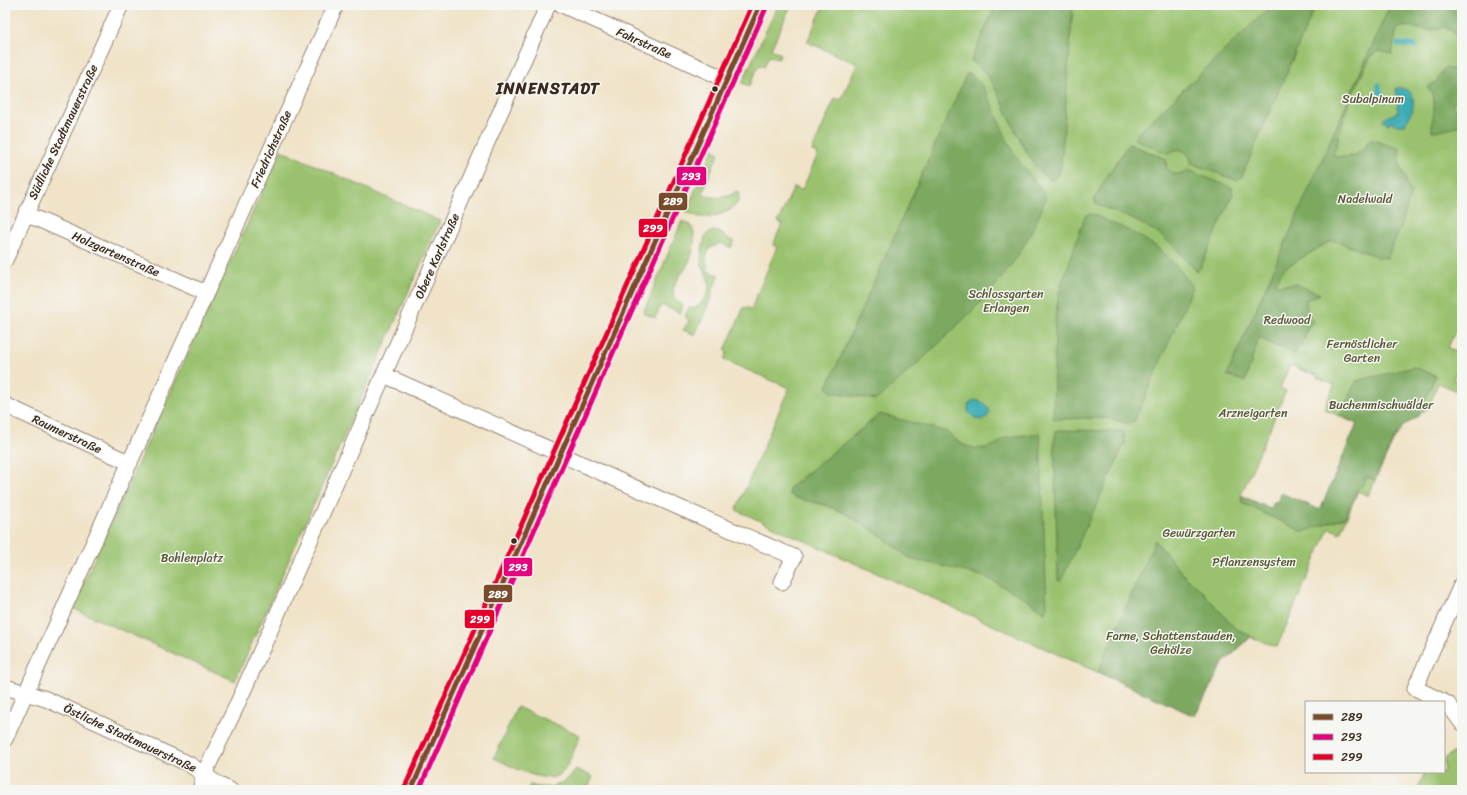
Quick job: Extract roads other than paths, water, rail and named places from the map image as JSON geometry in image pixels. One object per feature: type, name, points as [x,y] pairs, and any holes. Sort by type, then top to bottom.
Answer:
[{"type":"street","name":"Südliche Stadtmauerstraße","points":[[5,260],[121,5]]},
{"type":"street","name":"Friedrichstraße","points":[[206,293],[336,5]]},
{"type":"street","name":"Obere Karlstraße","points":[[384,375],[548,5]]},
{"type":"street","name":"Fahrstraße","points":[[562,5],[727,80]]},
{"type":"street","points":[[411,790],[760,5]]},
{"type":"street","name":"Holzgartenstraße","points":[[26,214],[206,293]]},
{"type":"street","points":[[5,739],[206,293]]},
{"type":"street","points":[[200,790],[204,774],[236,707],[384,375],[794,557],[782,582]]},
{"type":"street","name":"Raumerstraße","points":[[5,405],[130,463]]},
{"type":"street","points":[[1442,701],[1415,688],[1462,583]]},
{"type":"street","name":"Östliche Stadtmauerstraße","points":[[5,687],[46,699],[189,764],[219,785],[230,790]]},
{"type":"street","points":[[1445,703],[1448,704],[1462,723]]},
{"type":"water","points":[[1396,88],[1409,91],[1414,101],[1411,113],[1404,125],[1397,125],[1391,122],[1388,124],[1383,121],[1385,118],[1398,112]]},
{"type":"water","points":[[974,400],[982,402],[988,408],[989,413],[985,419],[976,419],[968,412],[968,405]]},
{"type":"waterway","points":[[1398,44],[1415,46]]},
{"type":"waterway","points":[[1379,85],[1379,91],[1386,100]]},
{"type":"district","name":"INNENSTADT","points":[[548,88]]},
{"type":"park label","name":"Subalpinum","points":[[1373,99]]},
{"type":"park label","name":"Nadelwald","points":[[1365,199]]},
{"type":"park label","name":"Schlossgarten Erlangen","points":[[1006,301]]},
{"type":"park label","name":"Redwood","points":[[1287,320]]},
{"type":"park label","name":"Fernöstlicher Garten","points":[[1362,351]]},
{"type":"park label","name":"Buchenmischwälder","points":[[1381,405]]},
{"type":"park label","name":"Arzneigarten","points":[[1253,413]]},
{"type":"park label","name":"Gewürzgarten","points":[[1199,533]]},
{"type":"park label","name":"Bohlenplatz","points":[[192,558]]},
{"type":"park label","name":"Pflanzensystem","points":[[1254,562]]},
{"type":"park label","name":"Farne, Schattenstauden, Gehölze","points":[[1171,643]]}]
